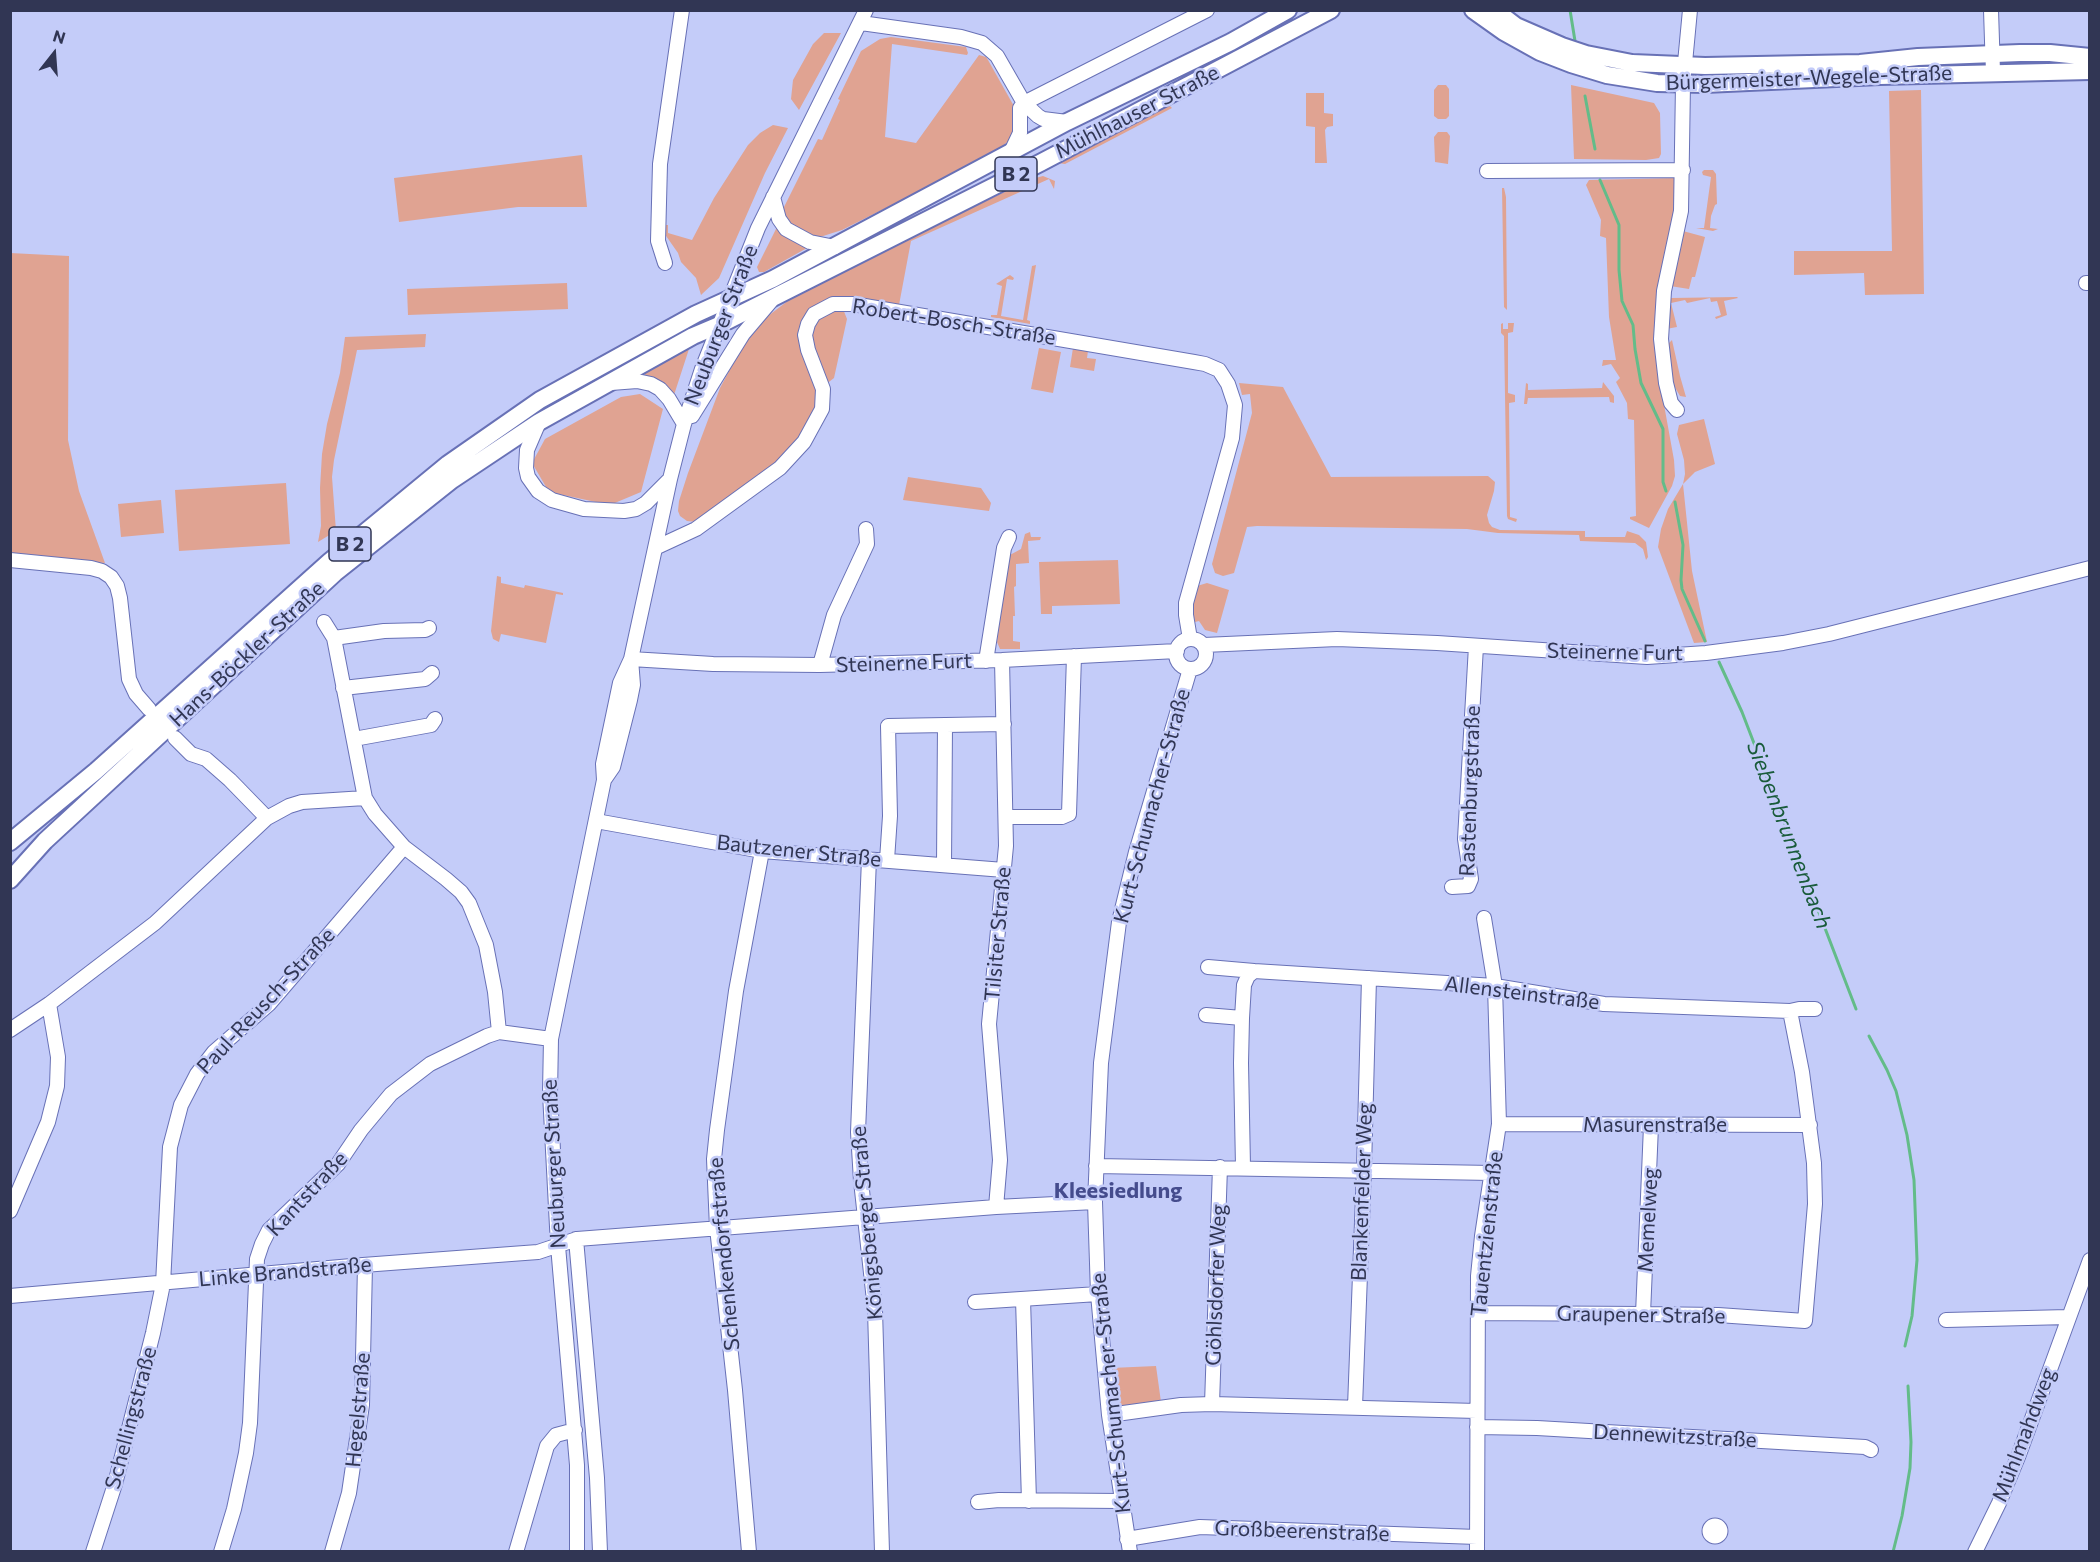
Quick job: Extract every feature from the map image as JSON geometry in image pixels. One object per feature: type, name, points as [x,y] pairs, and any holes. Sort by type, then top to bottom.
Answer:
[{"type":"main road","name":"Mühlhauser Straße","points":[[729,300],[773,279],[1067,122],[1231,42],[1288,10]]},
{"type":"main road","name":"Mühlhauser Straße","points":[[719,325],[1060,152],[1331,10]]},
{"type":"main road","name":"Bürgermeister-Wegele-Straße","points":[[1473,10],[1504,32],[1540,52],[1580,68],[1633,80],[1683,84],[1993,72],[2090,71]]},
{"type":"main road","name":"Bürgermeister-Wegele-Straße","points":[[1499,12],[1534,34],[1586,54],[1632,63],[1685,66],[1860,63],[1918,57],[2050,53],[2090,57]]},
{"type":"main road","name":"Hans-Böckler-Straße","points":[[10,842],[96,771],[329,561],[448,464],[540,400],[696,314],[729,300]]},
{"type":"main road","name":"Hans-Böckler-Straße","points":[[10,880],[45,841],[335,573],[452,480],[539,422],[693,336],[719,325]]},
{"type":"street","points":[[665,263],[658,241],[660,164],[682,10]]},
{"type":"street","points":[[1011,152],[1020,133],[1020,108],[1024,103],[1207,10]]},
{"type":"street","points":[[1677,410],[1671,403],[1666,383],[1661,336],[1664,291],[1681,211],[1683,84],[1690,10]]},
{"type":"street","points":[[1991,10],[1993,72]]},
{"type":"street","points":[[863,17],[982,43],[1002,63],[1024,103],[1043,119],[1067,122]]},
{"type":"street","name":"Neuburger Straße","points":[[577,1551],[578,1480],[558,1246],[550,1093],[551,1039],[604,780],[613,767],[630,700],[633,685],[631,659],[684,424],[719,325],[773,197],[863,17]]},
{"type":"street","points":[[1487,171],[1683,170]]},
{"type":"street","points":[[773,197],[779,219],[786,229],[810,242],[835,246]]},
{"type":"street","points":[[609,383],[637,381],[651,384],[660,389],[669,399],[684,424],[699,406],[743,334],[775,297]]},
{"type":"street","name":"Robert-Bosch-Straße","points":[[655,548],[696,529],[780,468],[804,442],[822,409],[823,389],[808,350],[806,335],[808,324],[814,314],[833,304],[853,304],[1205,364],[1219,370],[1228,384],[1235,405],[1232,438],[1186,603],[1190,639]]},
{"type":"street","points":[[539,422],[527,450],[526,468],[532,485],[552,500],[584,509],[624,511],[636,509],[646,503],[670,479]]},
{"type":"street","points":[[820,665],[834,615],[867,544],[866,529]]},
{"type":"street","points":[[986,661],[1004,548],[1009,537]]},
{"type":"street","points":[[10,561],[91,567],[111,577],[117,586],[120,598],[129,679],[136,694],[149,709]]},
{"type":"street","name":"Steinerne Furt","points":[[1190,639],[1198,640],[1204,645],[1337,639],[1426,642],[1647,657],[1760,646],[1829,634],[2090,568]]},
{"type":"street","points":[[324,622],[334,638],[365,798],[381,821],[404,847],[452,883],[469,903],[486,945],[495,992],[499,1032],[551,1039]]},
{"type":"street","points":[[334,638],[429,628]]},
{"type":"street","points":[[1190,639],[1183,641],[1177,651],[1179,662],[1190,669],[1203,663],[1206,653],[1204,645]]},
{"type":"street","name":"Rastenburgstraße","points":[[1452,887],[1468,886],[1471,879],[1465,839],[1476,646]]},
{"type":"street","name":"Steinerne Furt","points":[[631,659],[714,664],[820,665],[986,661],[1177,651]]},
{"type":"street","points":[[1006,817],[1062,817],[1069,814],[1074,657]]},
{"type":"street","name":"Tilsiter Straße","points":[[996,1207],[1000,1151],[989,1024],[1004,870],[1006,817],[1002,660]]},
{"type":"street","name":"Kurt-Schumacher-Straße","points":[[1129,1545],[1109,1415],[1098,1294],[1095,1202],[1103,1047],[1116,936],[1136,852],[1190,669]]},
{"type":"street","points":[[343,688],[425,679],[432,672]]},
{"type":"street","points":[[354,739],[431,725],[435,719]]},
{"type":"street","points":[[887,860],[890,816],[888,726],[1004,724]]},
{"type":"street","points":[[944,865],[945,725]]},
{"type":"street","points":[[175,738],[191,754],[206,759],[231,780],[267,818]]},
{"type":"street","points":[[10,1030],[49,1004],[155,923],[267,818],[302,802],[365,798]]},
{"type":"street","name":"Bautzener Straße","points":[[596,821],[762,851],[1004,870]]},
{"type":"street","name":"Paul-Reusch-Straße","points":[[163,1284],[170,1147],[181,1105],[197,1074],[228,1038],[269,1004],[404,847]]},
{"type":"street","name":"Schenkendorfstraße","points":[[749,1551],[735,1385],[717,1228],[714,1159],[736,991],[762,851]]},
{"type":"street","name":"Königsberger Straße","points":[[869,859],[858,1132],[864,1217],[875,1310],[882,1551]]},
{"type":"street","name":"Tauentzienstraße","points":[[1477,1551],[1477,1313],[1480,1256],[1499,1124],[1495,986],[1484,918]]},
{"type":"street","name":"Allensteinstraße","points":[[1208,967],[1495,986],[1604,1004],[1790,1011],[1815,1009]]},
{"type":"street","points":[[1243,1167],[1242,1018],[1244,985],[1254,970]]},
{"type":"street","name":"Blankenfelder Weg","points":[[1355,1407],[1369,978]]},
{"type":"street","points":[[10,1211],[48,1122],[57,1086],[58,1057],[49,1004]]},
{"type":"street","points":[[1790,1011],[1810,1125]]},
{"type":"street","points":[[1206,1016],[1242,1018]]},
{"type":"street","name":"Kantstraße","points":[[220,1551],[237,1497],[246,1453],[250,1423],[256,1275],[259,1252],[269,1230],[338,1164],[391,1094],[430,1064],[499,1032]]},
{"type":"street","name":"Masurenstraße","points":[[1499,1124],[1810,1125]]},
{"type":"street","name":"Graupener Straße","points":[[1477,1313],[1643,1314],[1805,1321],[1815,1204],[1810,1125]]},
{"type":"street","name":"Memelweg","points":[[1643,1314],[1652,1126]]},
{"type":"street","points":[[1096,1166],[1492,1173]]},
{"type":"street","name":"Göhlsdorfer Weg","points":[[1212,1404],[1220,1167]]},
{"type":"street","name":"Linke Brandstraße","points":[[10,1296],[538,1252],[576,1239],[996,1207],[1095,1202]]},
{"type":"street","name":"Neuburger Straße","points":[[576,1239],[597,1478],[600,1551]]},
{"type":"street","name":"Mühlmahdweg","points":[[1975,1551],[1999,1503],[2018,1457],[2090,1260]]},
{"type":"street","name":"Hegelstraße","points":[[332,1551],[350,1493],[362,1405],[365,1265]]},
{"type":"street","name":"Schellingstraße","points":[[93,1551],[115,1484],[138,1396],[163,1284]]},
{"type":"street","points":[[975,1302],[1098,1294]]},
{"type":"street","points":[[1023,1299],[1029,1500]]},
{"type":"street","points":[[1946,1320],[2068,1317]]},
{"type":"street","points":[[1109,1415],[1181,1405],[1212,1404],[1477,1412]]},
{"type":"street","name":"Dennewitzstraße","points":[[1477,1427],[1549,1428],[1865,1447],[1871,1450]]},
{"type":"street","points":[[516,1551],[547,1446],[556,1435],[575,1430]]},
{"type":"street","points":[[978,1502],[1121,1501]]},
{"type":"street","name":"Großbeerenstraße","points":[[1129,1545],[1200,1527],[1477,1537]]},
{"type":"shaded area","points":[[824,33],[841,33],[799,110],[791,99],[793,80],[813,44]]},
{"type":"shaded area","points":[[891,37],[966,47],[968,53],[967,55],[892,44],[885,137],[916,143],[979,55],[986,57],[1015,108],[1018,120],[1011,139],[993,154],[842,230],[820,237],[801,234],[785,219],[783,209],[818,139],[822,140],[840,100],[838,99],[861,51],[880,39]]},
{"type":"shaded area","points":[[1438,85],[1446,85],[1449,89],[1449,116],[1446,119],[1438,119],[1434,116],[1434,90]]},
{"type":"shaded area","points":[[1571,85],[1654,103],[1660,113],[1661,154],[1659,158],[1646,160],[1574,159]]},
{"type":"shaded area","points":[[1921,90],[1924,294],[1865,295],[1864,273],[1794,275],[1794,251],[1892,251],[1889,91]]},
{"type":"shaded area","points":[[1306,93],[1324,93],[1324,113],[1333,114],[1333,126],[1325,130],[1327,163],[1315,163],[1315,127],[1306,126]]},
{"type":"shaded area","points":[[1168,104],[1172,108],[1065,164],[1058,163]]},
{"type":"shaded area","points":[[773,125],[788,128],[765,173],[719,278],[701,295],[696,278],[681,262],[678,253],[664,233],[664,225],[668,225],[668,233],[692,240],[714,198],[748,145],[760,133]]},
{"type":"shaded area","points":[[1438,132],[1447,132],[1450,136],[1448,164],[1435,162],[1434,137]]},
{"type":"shaded area","points":[[582,155],[587,207],[518,207],[399,222],[394,178]]},
{"type":"shaded area","points":[[1704,170],[1713,170],[1716,174],[1717,204],[1711,216],[1710,228],[1718,229],[1713,231],[1696,228],[1704,228],[1711,177],[1703,175]]},
{"type":"shaded area","points":[[1043,176],[1055,181],[1054,189],[1049,179],[911,241],[899,305],[843,309],[847,319],[834,378],[820,389],[819,409],[802,440],[778,465],[696,522],[687,521],[680,516],[679,501],[720,388],[742,347],[768,316],[789,300],[904,240],[1032,179]]},
{"type":"shaded area","points":[[1676,178],[1677,209],[1658,289],[1655,314],[1659,377],[1675,476],[1649,528],[1630,519],[1636,516],[1634,420],[1628,419],[1627,403],[1616,382],[1620,378],[1611,364],[1602,366],[1603,360],[1616,360],[1609,317],[1606,238],[1600,236],[1601,220],[1586,185],[1589,180]]},
{"type":"shaded area","points":[[1502,188],[1504,188],[1506,197],[1507,310],[1504,307]]},
{"type":"shaded area","points":[[778,225],[807,248],[764,272],[759,272],[757,267]]},
{"type":"shaded area","points":[[1683,231],[1705,237],[1695,277],[1692,277],[1689,289],[1670,286]]},
{"type":"shaded area","points":[[10,253],[69,256],[68,440],[79,491],[105,563],[11,556]]},
{"type":"shaded area","points":[[1036,265],[1027,320],[1030,324],[991,317],[991,315],[997,315],[1002,286],[996,284],[1010,275],[1014,278],[1013,280],[1007,279],[1001,316],[1023,320],[1032,266]]},
{"type":"shaded area","points":[[567,283],[568,309],[408,315],[407,289]]},
{"type":"shaded area","points":[[1737,297],[1724,301],[1727,315],[1716,319],[1715,317],[1721,315],[1717,301],[1711,302],[1710,298],[1687,303],[1685,300],[1671,303],[1677,327],[1666,329],[1668,303],[1671,298]]},
{"type":"shaded area","points":[[1503,323],[1503,329],[1508,329],[1508,323],[1514,323],[1513,332],[1508,333],[1508,393],[1515,395],[1515,402],[1509,403],[1510,517],[1517,519],[1516,522],[1508,519],[1507,516],[1504,336],[1501,333]]},
{"type":"shaded area","points":[[426,334],[425,347],[357,350],[332,477],[336,531],[318,542],[321,526],[322,454],[340,373],[345,337]]},
{"type":"shaded area","points":[[1672,340],[1686,397],[1680,396],[1673,384],[1666,346]]},
{"type":"shaded area","points":[[1039,348],[1061,352],[1053,393],[1031,389]]},
{"type":"shaded area","points":[[1073,348],[1088,351],[1087,358],[1096,359],[1094,371],[1070,367]]},
{"type":"shaded area","points":[[689,349],[674,395],[645,376],[645,372]]},
{"type":"shaded area","points":[[1603,382],[1614,396],[1614,403],[1610,402],[1609,397],[1528,398],[1527,404],[1524,404],[1526,383],[1528,390],[1602,388]]},
{"type":"shaded area","points":[[1239,383],[1283,387],[1331,477],[1488,476],[1495,482],[1487,515],[1492,527],[1500,530],[1585,531],[1585,537],[1625,537],[1627,531],[1639,535],[1646,542],[1648,557],[1646,560],[1643,549],[1635,543],[1580,541],[1579,535],[1498,533],[1467,529],[1257,526],[1247,527],[1234,573],[1223,576],[1215,573],[1212,564],[1252,413],[1250,394],[1242,395]]},
{"type":"shaded area","points":[[640,394],[663,409],[641,492],[610,505],[549,492],[532,463],[545,439],[621,397]]},
{"type":"shaded area","points":[[1704,419],[1715,464],[1695,472],[1683,484],[1685,474],[1677,434],[1679,425]]},
{"type":"shaded area","points":[[908,477],[981,488],[991,503],[989,511],[903,500]]},
{"type":"shaded area","points":[[286,483],[290,544],[179,551],[175,490]]},
{"type":"shaded area","points":[[1683,484],[1692,571],[1707,642],[1694,643],[1658,547],[1668,509]]},
{"type":"shaded area","points":[[161,500],[164,533],[121,537],[118,504]]},
{"type":"shaded area","points":[[1030,532],[1031,537],[1041,537],[1040,540],[1028,541],[1029,563],[1016,564],[1013,641],[1020,642],[1020,649],[1000,649],[997,642],[1008,556],[1021,549],[1025,534]]},
{"type":"shaded area","points":[[1118,560],[1120,604],[1052,606],[1052,614],[1041,614],[1039,562]]},
{"type":"shaded area","points":[[497,576],[501,577],[501,583],[524,588],[525,585],[563,593],[563,595],[556,594],[546,643],[501,634],[499,642],[493,639],[491,631]]},
{"type":"shaded area","points":[[1207,583],[1229,590],[1217,633],[1205,630],[1199,621],[1195,622],[1193,614],[1192,605],[1197,586]]},
{"type":"shaded area","points":[[1156,1366],[1161,1402],[1120,1407],[1116,1405],[1111,1368]]},
{"type":"waterway","name":"Siebenbrunnenbach","points":[[1570,10],[1575,41]]},
{"type":"waterway","name":"Siebenbrunnenbach","points":[[1585,96],[1595,149]]},
{"type":"waterway","name":"Siebenbrunnenbach","points":[[1600,180],[1619,225],[1622,301],[1633,325],[1641,383],[1663,429],[1663,482],[1666,491]]},
{"type":"waterway","name":"Siebenbrunnenbach","points":[[1675,502],[1683,545],[1682,589],[1705,641]]},
{"type":"waterway","name":"Siebenbrunnenbach","points":[[1719,662],[1742,712],[1856,1009]]},
{"type":"waterway","name":"Siebenbrunnenbach","points":[[1869,1036],[1896,1091],[1907,1135],[1914,1180],[1917,1260],[1912,1316],[1905,1346]]},
{"type":"waterway","name":"Siebenbrunnenbach","points":[[1893,1552],[1910,1468],[1908,1386]]},
{"type":"district","name":"Kleesiedlung","points":[[1118,1191]]}]
